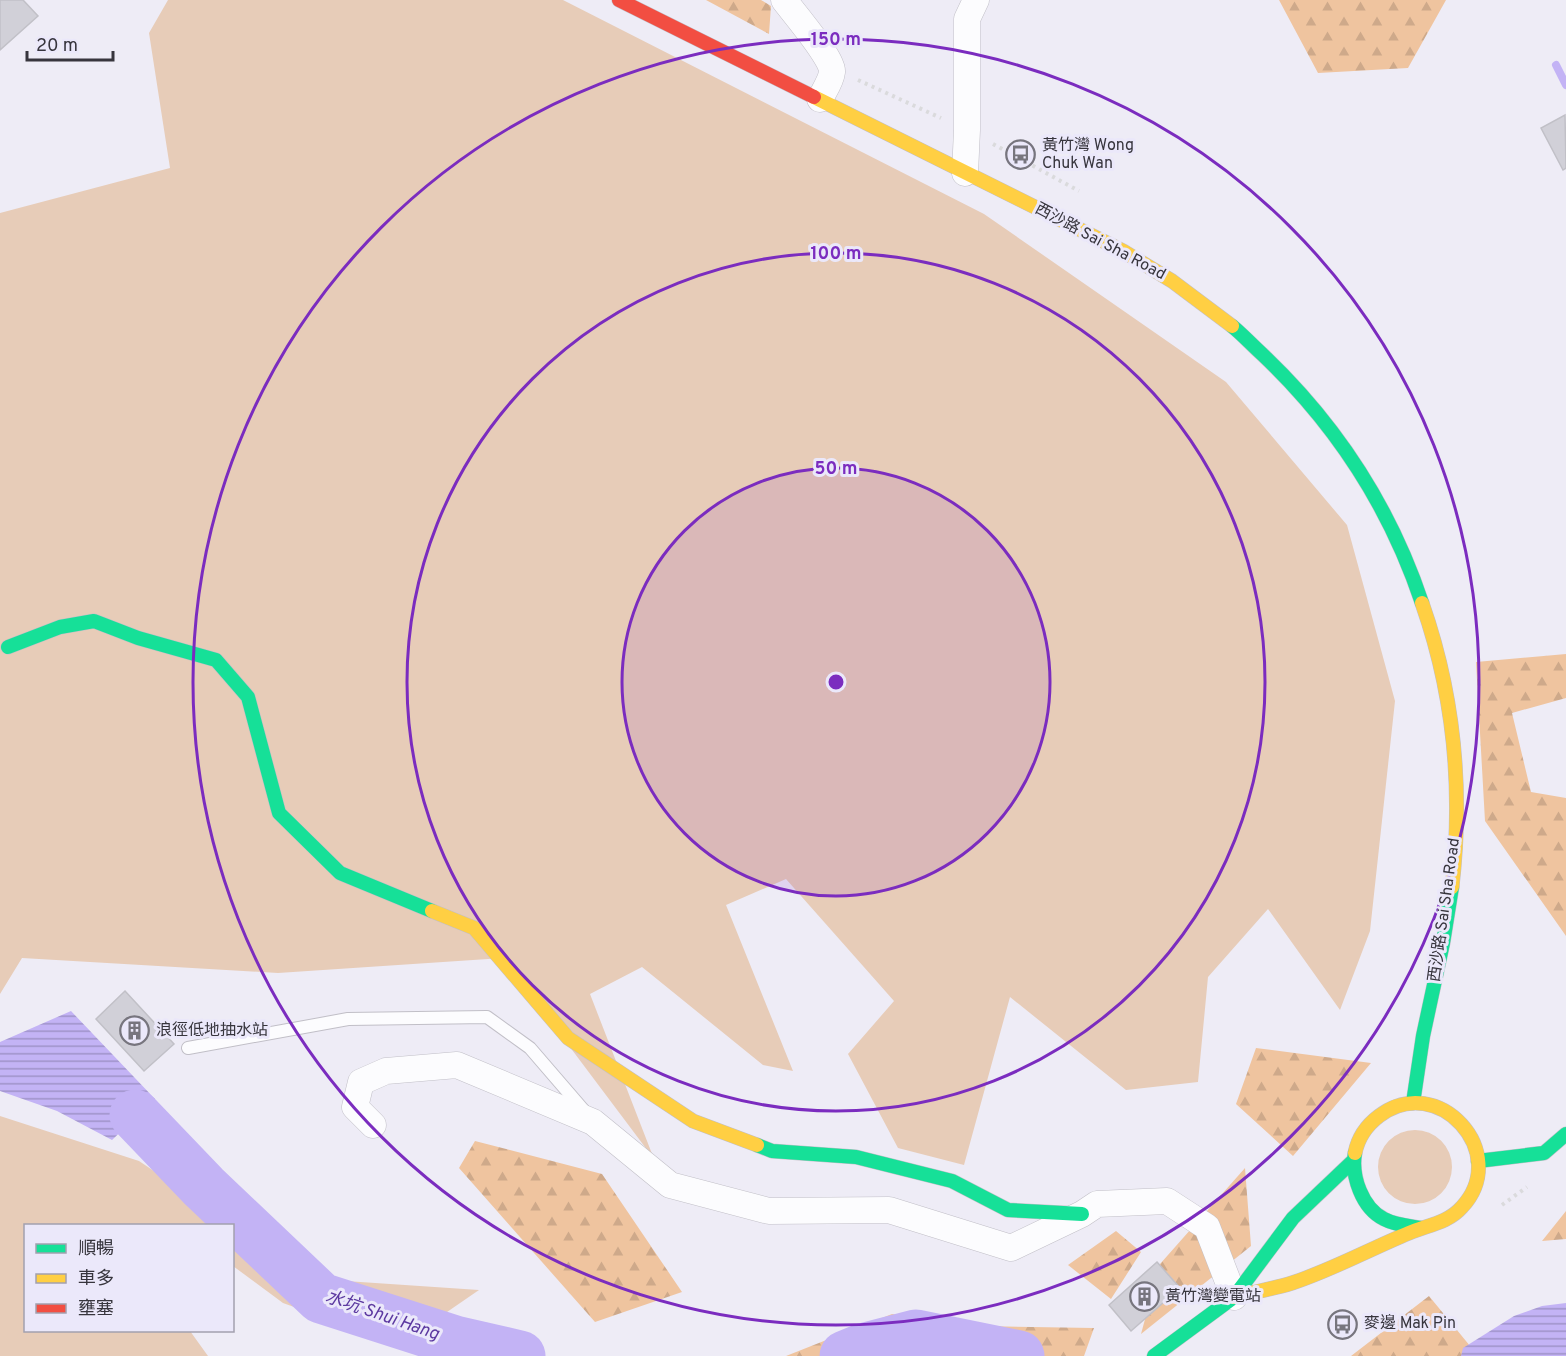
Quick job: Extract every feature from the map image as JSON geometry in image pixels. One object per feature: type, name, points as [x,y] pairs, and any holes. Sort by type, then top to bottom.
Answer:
[{"type":"main road","name":"西沙路 Sai Sha Road","points":[[619,0],[1104,241],[1141,262],[1173,282],[1241,334],[1285,374],[1317,409],[1363,475],[1400,542],[1421,592],[1434,632],[1451,710],[1457,794],[1456,843],[1446,927],[1424,1030],[1413,1103]]},
{"type":"main road","points":[[8,647],[60,627],[94,621],[138,638],[216,660],[248,698],[279,813],[340,873],[474,928],[568,1038],[693,1121],[772,1151],[856,1157],[952,1181],[1008,1210],[1082,1214]]},
{"type":"main road","points":[[1234,1297],[1299,1281],[1421,1228],[1445,1221],[1464,1206],[1476,1185],[1478,1173],[1476,1149],[1472,1138],[1466,1127],[1448,1112],[1437,1107],[1413,1103],[1391,1109],[1372,1121],[1360,1139],[1354,1160],[1356,1182],[1365,1201],[1380,1217],[1400,1226],[1421,1228]]},
{"type":"main road","points":[[1478,1161],[1544,1153],[1566,1134]]},
{"type":"main road","points":[[1154,1356],[1234,1297],[1293,1218],[1354,1160]]},
{"type":"street","points":[[784,0],[816,41],[832,68],[832,75],[820,99]]},
{"type":"street","points":[[965,172],[968,19],[976,0]]},
{"type":"street","points":[[373,1125],[355,1107],[361,1082],[386,1071],[457,1065],[593,1122],[670,1185],[769,1211],[888,1210],[1011,1248],[1082,1214],[1097,1203],[1167,1201],[1207,1227],[1234,1297]]},
{"type":"lane","points":[[188,1048],[348,1019],[487,1017],[530,1048],[593,1122]]},
{"type":"path","points":[[832,68],[967,130],[1021,160]]},
{"type":"shaded area","points":[[168,0],[563,0],[984,214],[1226,382],[1347,525],[1395,701],[1370,931],[1340,1010],[1268,909],[1208,977],[1198,1082],[1126,1090],[1010,997],[964,1165],[898,1148],[848,1054],[894,1001],[786,879],[726,905],[793,1071],[763,1065],[642,967],[590,994],[654,1159],[503,958],[278,973],[22,958],[0,994],[0,213],[170,168],[149,33]]},
{"type":"shaded area","points":[[71,1011],[155,1099],[112,1140],[57,1111],[0,1091],[0,1042]]},
{"type":"shaded area","points":[[0,1116],[139,1161],[234,1224],[24,1224],[24,1332],[191,1332],[208,1356],[0,1356]]},
{"type":"shaded area","points":[[1408,1130],[1422,1130],[1436,1136],[1446,1146],[1452,1160],[1452,1174],[1446,1188],[1436,1198],[1422,1204],[1408,1204],[1394,1198],[1384,1188],[1378,1174],[1378,1160],[1384,1146],[1394,1136]]},
{"type":"shaded area","points":[[234,1224],[316,1279],[479,1290],[399,1345],[283,1303],[234,1267]]},
{"type":"shaded area","points":[[1566,1303],[1566,1356],[1461,1356],[1463,1348],[1514,1316],[1542,1306]]},
{"type":"green space","points":[[706,0],[761,0],[771,6],[769,34]]},
{"type":"green space","points":[[1279,0],[1446,0],[1408,68],[1318,73]]},
{"type":"green space","points":[[1566,654],[1566,698],[1512,713],[1531,792],[1566,798],[1566,936],[1485,821],[1476,662]]},
{"type":"green space","points":[[1256,1048],[1371,1063],[1293,1156],[1236,1104]]},
{"type":"green space","points":[[475,1141],[602,1174],[682,1292],[595,1322],[459,1168]]},
{"type":"green space","points":[[1245,1168],[1251,1246],[1141,1334],[1160,1264]]},
{"type":"green space","points":[[1566,1211],[1566,1239],[1542,1241]]},
{"type":"green space","points":[[1116,1231],[1141,1252],[1111,1299],[1068,1265]]},
{"type":"green space","points":[[1429,1296],[1475,1352],[1470,1356],[1351,1356]]},
{"type":"green space","points":[[892,1314],[980,1326],[1094,1328],[1084,1356],[958,1356],[933,1343],[891,1356],[786,1356]]},
{"type":"building","points":[[0,0],[23,0],[38,16],[0,50]]},
{"type":"building","points":[[1565,115],[1566,168],[1563,170],[1541,128]]},
{"type":"building","name":"浪徑低地抽水站","points":[[125,991],[174,1044],[144,1071],[96,1019]]},
{"type":"building","name":"黃竹灣變電站","points":[[1157,1262],[1180,1288],[1131,1331],[1109,1305]]},
{"type":"waterway","points":[[1556,65],[1566,85]]},
{"type":"waterway","name":"水坑 Shui Hang","points":[[135,1115],[204,1187],[321,1298],[455,1341],[520,1356]]},
{"type":"waterway","name":"水坑 Shui Hang","points":[[845,1356],[862,1349],[916,1335],[1019,1356]]},
{"type":"traffic: fast","points":[[1232,326],[1289,381],[1337,438],[1377,500],[1394,533],[1422,603]]},
{"type":"traffic: fast","points":[[8,647],[60,627],[94,621],[138,638],[216,660],[248,697],[279,813],[340,873],[432,911]]},
{"type":"traffic: fast","points":[[1413,1103],[1423,1036],[1443,943],[1452,887]]},
{"type":"traffic: fast","points":[[1478,1161],[1544,1153],[1566,1134]]},
{"type":"traffic: fast","points":[[757,1145],[772,1151],[856,1157],[952,1181],[1008,1210],[1082,1214]]},
{"type":"traffic: fast","points":[[1355,1153],[1355,1171],[1360,1190],[1376,1214],[1388,1221],[1421,1228]]},
{"type":"traffic: fast","points":[[1154,1356],[1234,1297],[1293,1218],[1354,1160]]},
{"type":"traffic: slow","points":[[814,97],[1123,251],[1172,281],[1232,326]]},
{"type":"traffic: slow","points":[[1422,603],[1442,672],[1453,743],[1456,815],[1452,887]]},
{"type":"traffic: slow","points":[[432,911],[474,928],[568,1038],[693,1121],[757,1145]]},
{"type":"traffic: slow","points":[[1234,1297],[1307,1278],[1444,1220],[1462,1207],[1475,1186],[1478,1164],[1473,1143],[1461,1124],[1444,1111],[1424,1104],[1402,1105],[1379,1116],[1364,1132],[1355,1153]]},
{"type":"traffic: jam","points":[[619,0],[814,97]]},
{"type":"place","name":"黃竹灣 Wong Chuk Wan","points":[[1021,155]]},
{"type":"place","name":"浪徑低地抽水站","points":[[135,1031]]},
{"type":"place","name":"黃竹灣變電站","points":[[1144,1297]]},
{"type":"place","name":"麥邊 Mak Pin","points":[[1343,1324]]}]
